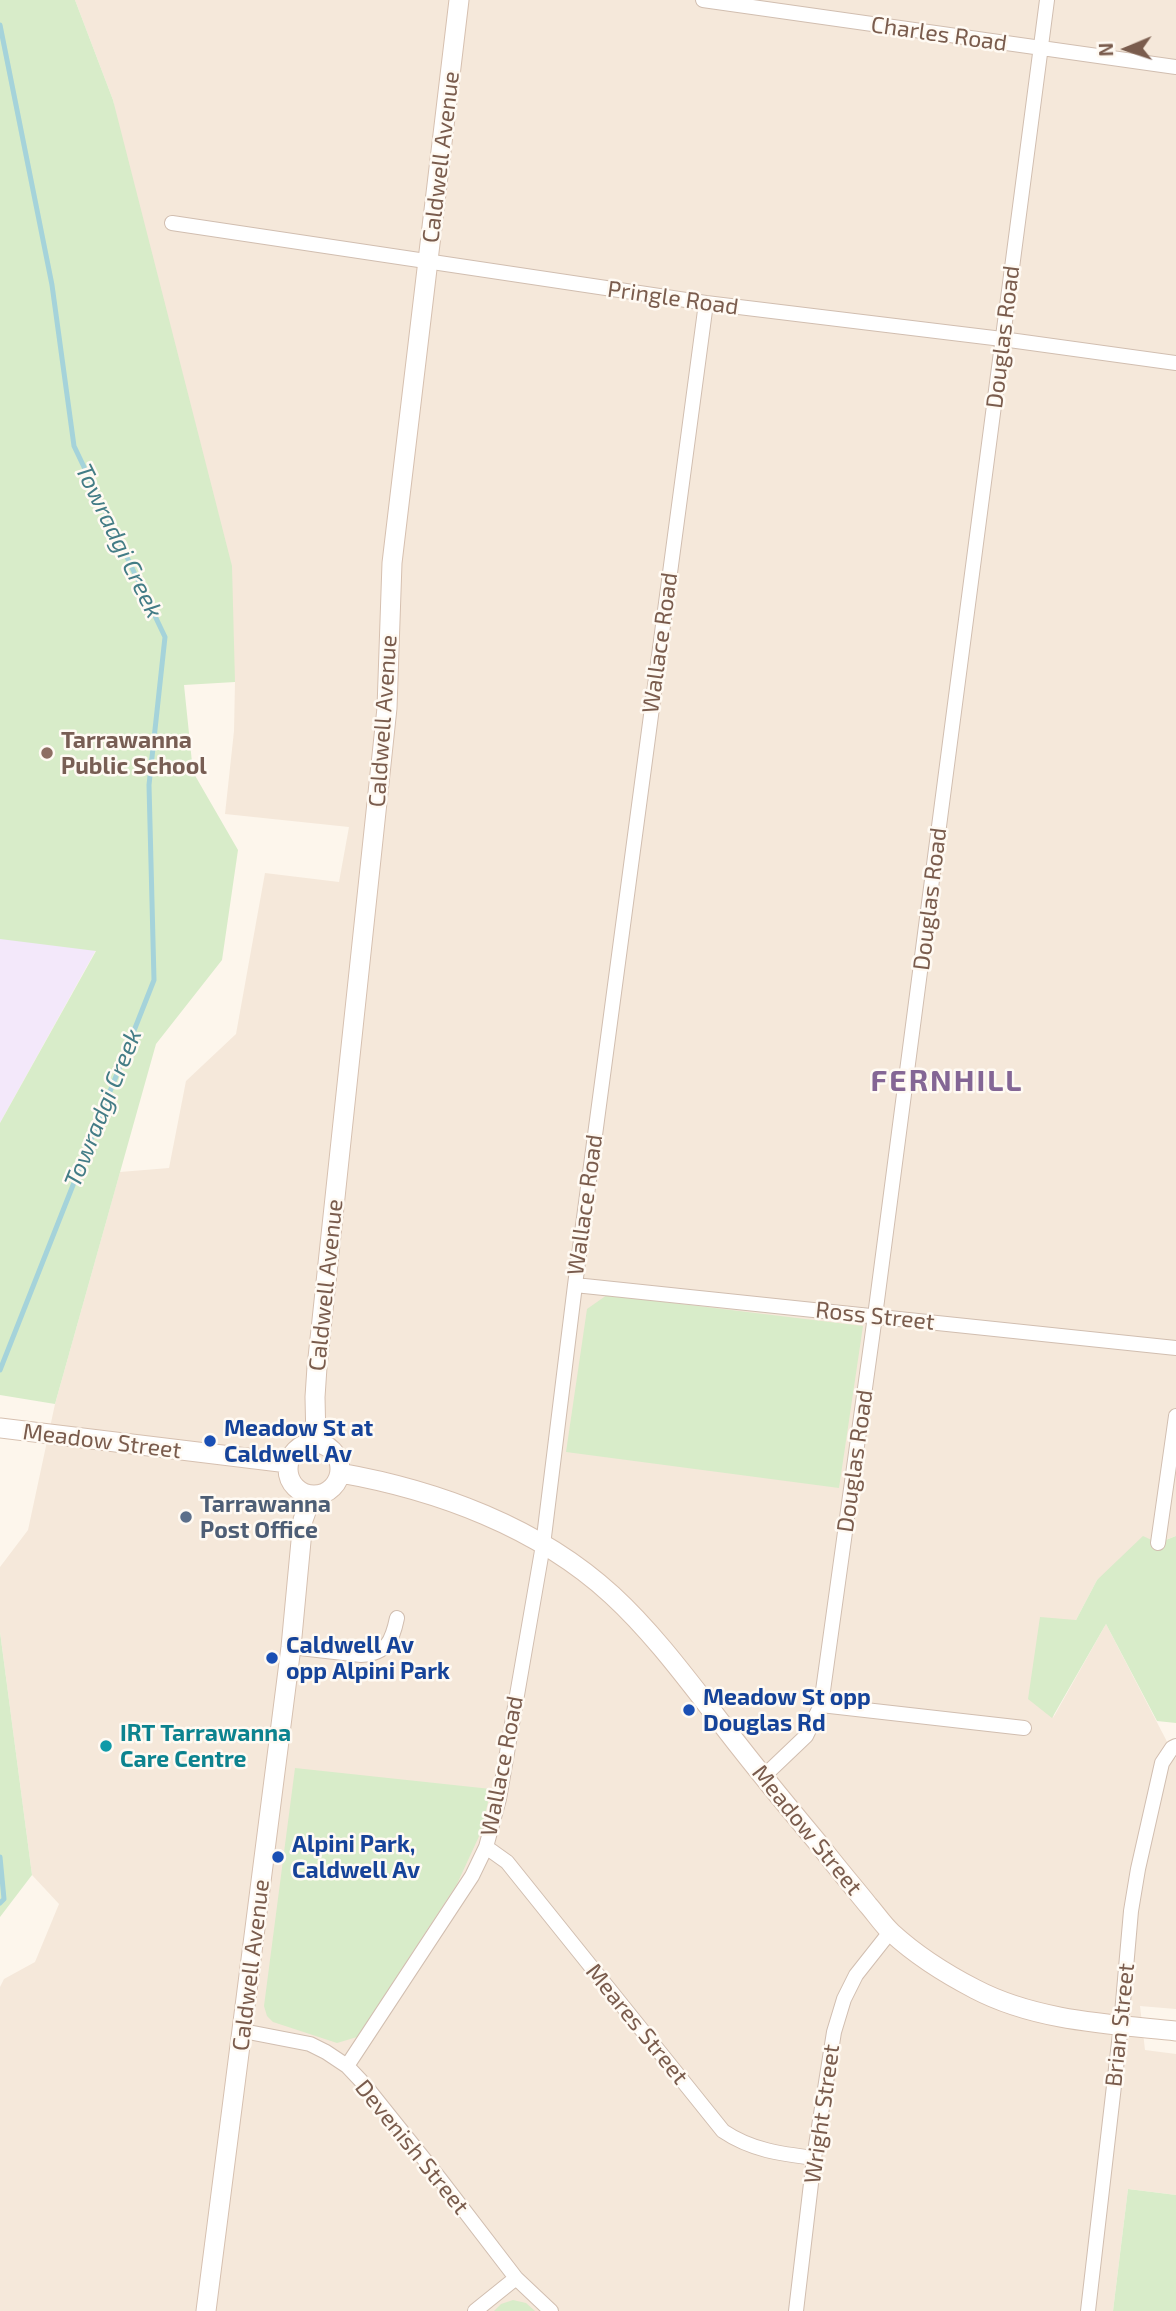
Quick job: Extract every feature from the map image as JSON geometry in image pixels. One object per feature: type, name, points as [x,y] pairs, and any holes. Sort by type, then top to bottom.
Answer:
[{"type":"main road","name":"Caldwell Avenue","points":[[316,1443],[317,1367],[387,708],[392,563],[459,0]]},
{"type":"main road","name":"Meadow Street","points":[[9,1429],[288,1463]]},
{"type":"main road","points":[[316,1443],[334,1451],[340,1474],[332,1488],[325,1493],[312,1495],[299,1490],[291,1481],[288,1463],[299,1447],[316,1443]]},
{"type":"main road","name":"Meadow Street","points":[[340,1474],[387,1482],[424,1493],[501,1522],[587,1574],[640,1624],[890,1932],[928,1962],[998,2000],[1076,2020],[1176,2031]]},
{"type":"main road","name":"Caldwell Avenue","points":[[206,2311],[291,1647],[303,1520],[312,1495]]},
{"type":"street","name":"Charles Road","points":[[703,0],[1176,67]]},
{"type":"street","name":"Douglas Road","points":[[763,1777],[806,1736],[821,1705],[876,1316],[1047,0]]},
{"type":"street","name":"Pringle Road","points":[[172,223],[706,303],[1176,363]]},
{"type":"street","name":"Wallace Road","points":[[347,2066],[472,1876],[486,1847],[499,1799],[543,1545],[575,1285],[706,303]]},
{"type":"street","name":"Ross Street","points":[[575,1285],[1176,1348]]},
{"type":"street","points":[[1158,1543],[1176,1416]]},
{"type":"street","points":[[291,1647],[371,1654],[380,1651],[389,1643],[394,1635],[397,1618]]},
{"type":"street","points":[[821,1705],[1024,1728]]},
{"type":"street","name":"Brian Street","points":[[1088,2311],[1121,2025],[1131,1911],[1162,1763],[1176,1746]]},
{"type":"street","name":"Meares Street","points":[[486,1847],[507,1862],[723,2131],[754,2147],[814,2158]]},
{"type":"street","name":"Wright Street","points":[[796,2311],[814,2158],[834,2032],[844,1999],[856,1975],[890,1932]]},
{"type":"street","name":"Devenish Street","points":[[243,2031],[291,2038],[310,2044],[347,2066],[440,2179],[516,2278],[551,2311]]},
{"type":"street","points":[[475,2311],[516,2278]]},
{"type":"shaded area","points":[[75,0],[1176,0],[1176,1536],[1158,1543],[1097,1580],[1076,1620],[1053,1718],[1106,1624],[1176,1759],[1176,2009],[1140,2006],[1145,2050],[1176,2054],[1176,2195],[1128,2189],[1113,2311],[0,2311],[0,1987],[4,1979],[35,1962],[59,1904],[32,1875],[0,1632],[0,1567],[28,1530],[55,1404],[120,1172],[169,1168],[186,1081],[236,1034],[265,873],[339,882],[349,827],[225,814],[234,731],[235,682],[113,100]]},
{"type":"shaded area","name":"Tarrawanna Public School","points":[[0,432],[96,950],[0,1123]]},
{"type":"green space","points":[[0,0],[75,0],[113,100],[232,566],[235,682],[184,685],[193,772],[238,850],[222,960],[156,1044],[55,1404],[0,1395],[0,1123],[96,951],[0,939]]},
{"type":"green space","points":[[607,1295],[863,1326],[839,1488],[566,1452],[587,1309]]},
{"type":"green space","points":[[1143,1536],[1158,1543],[1176,1536],[1176,1723],[1157,1721],[1106,1624],[1052,1718],[1028,1699],[1040,1617],[1076,1620],[1097,1580]]},
{"type":"green space","points":[[0,1632],[32,1875],[0,1917]]},
{"type":"green space","points":[[295,1768],[491,1789],[481,1832],[457,1884],[357,2037],[337,2043],[273,2022],[267,2016],[264,2006]]},
{"type":"green space","points":[[1128,2189],[1176,2195],[1176,2311],[1113,2311]]},
{"type":"green space","points":[[513,2300],[526,2303],[535,2311],[494,2311],[501,2304]]},
{"type":"waterway","name":"Towradgi Creek","points":[[0,25],[52,285],[74,446],[165,637],[149,785],[154,980],[0,1370]]},
{"type":"waterway","name":"Towradgi Creek","points":[[0,1857],[4,1899],[0,1903]]},
{"type":"place","name":"Tarrawanna Public School","points":[[47,753]]},
{"type":"place","name":"Meadow St at Caldwell Av","points":[[210,1441]]},
{"type":"place","name":"Tarrawanna Post Office","points":[[186,1517]]},
{"type":"place","name":"Caldwell Av opp Alpini Park","points":[[272,1658]]},
{"type":"place","name":"Meadow St opp Douglas Rd","points":[[689,1710]]},
{"type":"place","name":"IRT Tarrawanna Care Centre","points":[[106,1746]]},
{"type":"place","name":"Alpini Park, Caldwell Av","points":[[278,1857]]},
{"type":"district","name":"FERNHILL","points":[[947,1081]]}]
